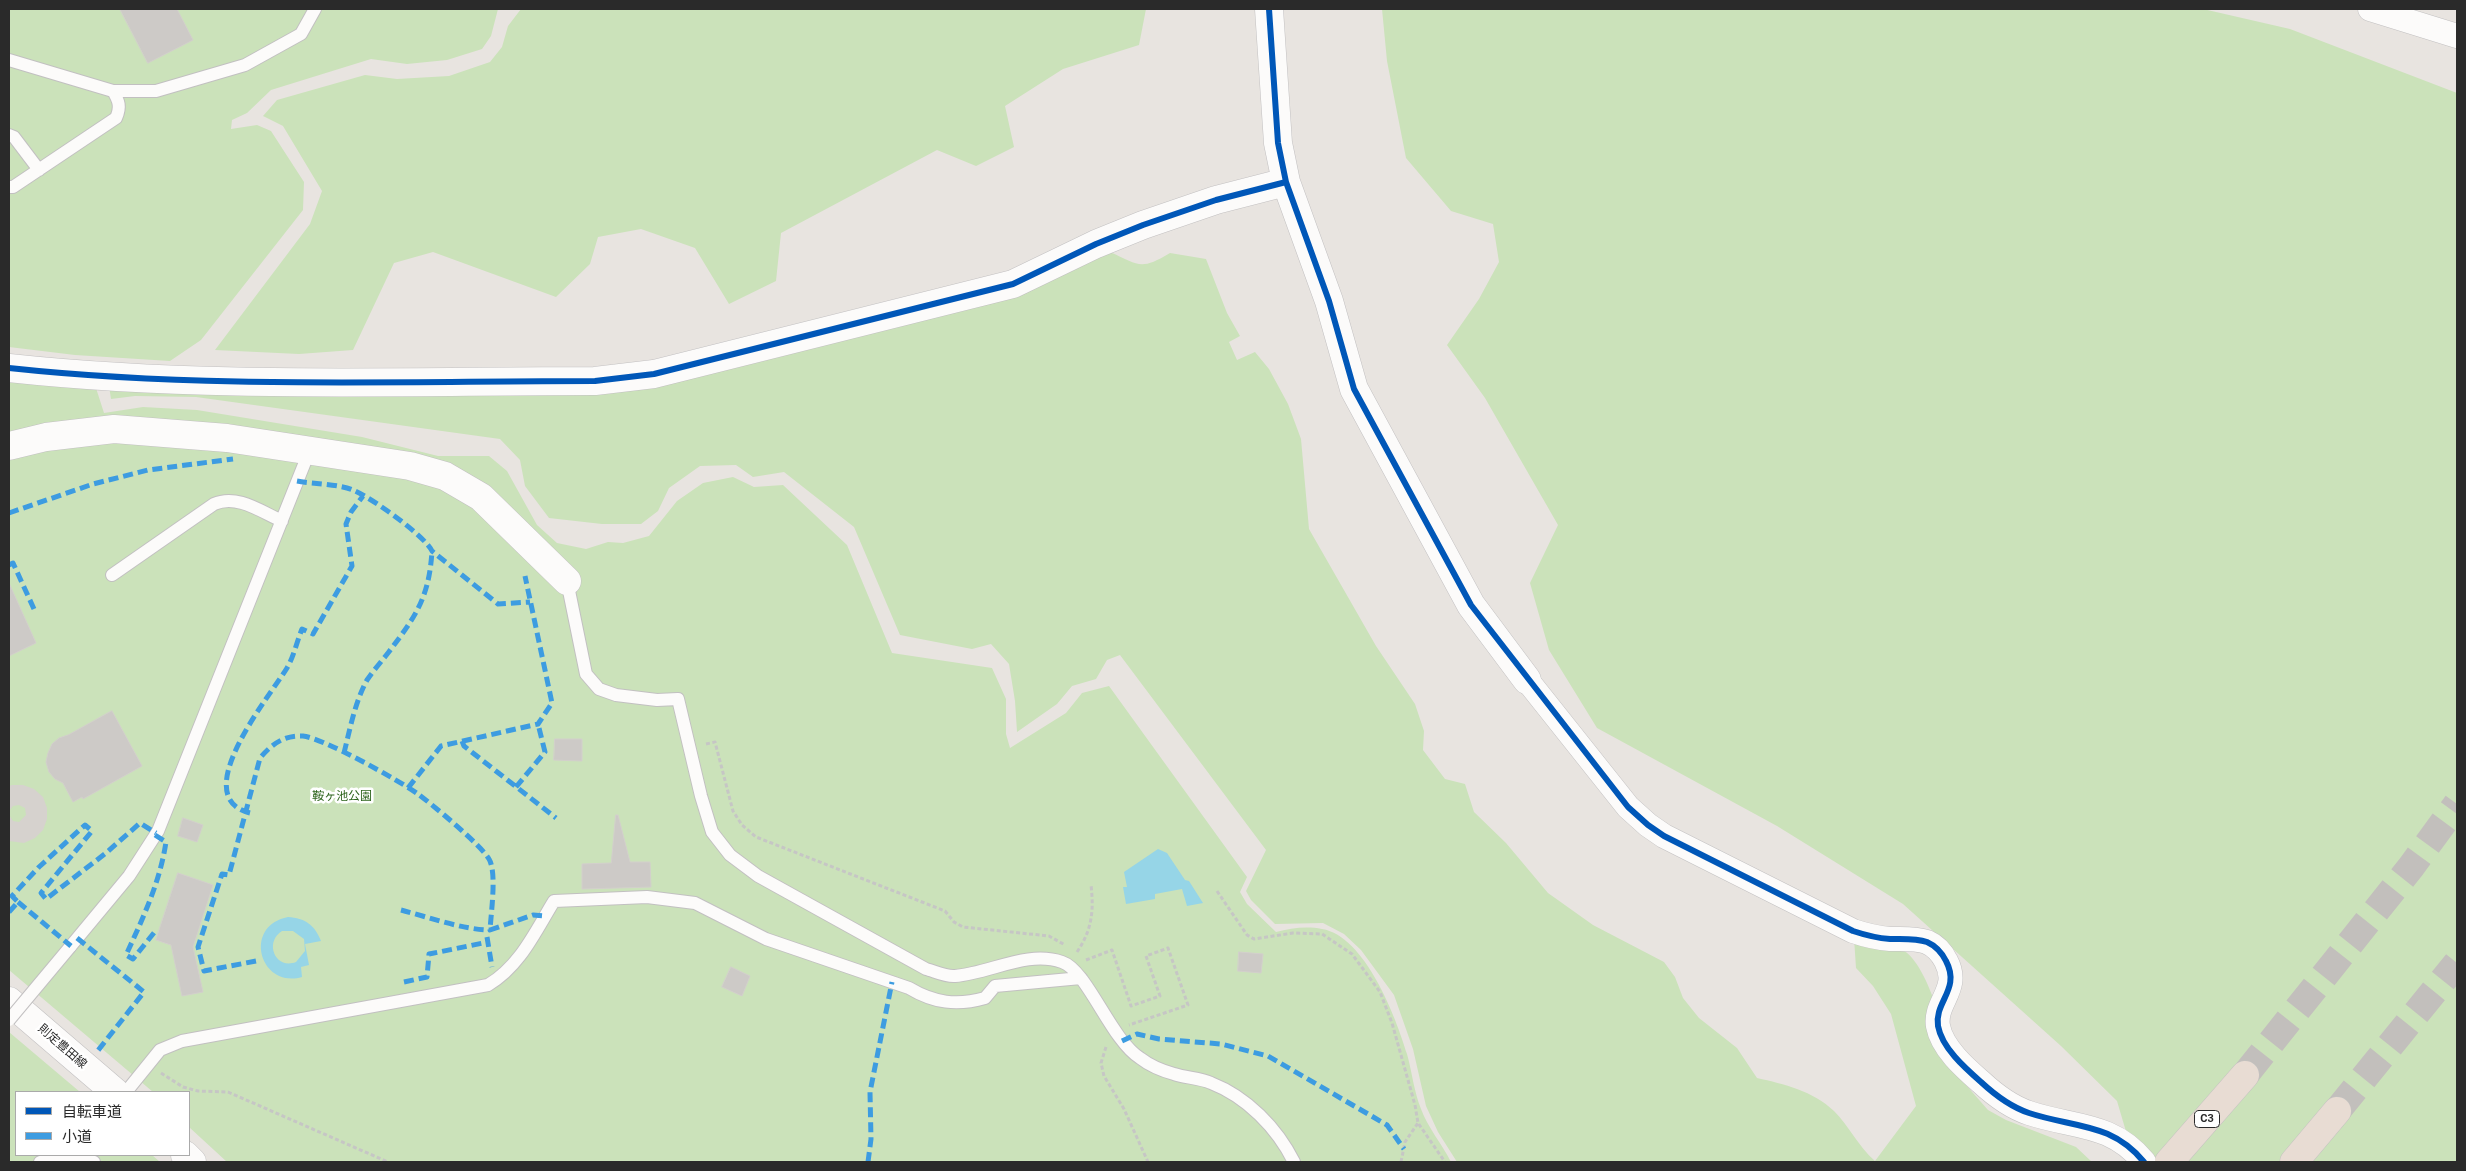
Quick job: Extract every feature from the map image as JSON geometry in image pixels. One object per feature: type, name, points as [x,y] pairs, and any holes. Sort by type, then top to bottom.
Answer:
[{"type":"highway","name":"C3","points":[[2169,1162],[2245,1075]]},
{"type":"highway","points":[[2294,1162],[2337,1111]]},
{"type":"street","points":[[1269,9],[1278,142],[1286,182],[1329,300],[1354,389],[1471,605],[1527,680],[1628,807],[1664,836],[1853,931],[1871,936],[1920,940],[1935,947],[1943,956],[1952,976],[1938,1019],[1938,1027],[1946,1044],[1964,1068],[2010,1105],[2029,1113],[2084,1125],[2108,1133],[2124,1141],[2144,1162]]},
{"type":"street","points":[[2370,9],[2457,36]]},
{"type":"street","points":[[9,368],[72,375],[214,381],[595,382],[654,374],[936,305],[1013,284],[1096,244],[1143,225],[1216,200],[1286,182]]},
{"type":"street","points":[[9,446],[46,437],[114,429],[227,438],[410,466],[445,476],[481,497],[567,580]]},
{"type":"street","name":"則定豊田線","points":[[9,1001],[114,1091]]},
{"type":"lane","points":[[9,60],[113,91],[156,91],[245,64],[301,34],[315,9]]},
{"type":"lane","points":[[9,187],[13,187],[116,118],[120,109],[118,98],[113,91]]},
{"type":"lane","points":[[9,135],[14,137],[39,170]]},
{"type":"lane","points":[[9,1020],[129,876],[158,831],[309,452]]},
{"type":"lane","points":[[112,575],[214,504],[224,500],[236,500],[282,521]]},
{"type":"lane","points":[[567,580],[586,674],[599,689],[616,695],[657,700],[678,699],[701,796],[712,832],[730,855],[758,876],[926,969],[953,977],[1044,957],[1067,964],[1081,978],[1116,1033],[1139,1058],[1174,1074],[1210,1082],[1235,1094],[1273,1130],[1285,1144],[1294,1162]]},
{"type":"lane","points":[[127,1091],[160,1050],[182,1041],[488,985],[503,976],[521,955],[554,901],[648,897],[695,903],[766,939],[910,988],[924,997],[948,1004],[985,998],[994,986],[1081,978]]},
{"type":"lane","points":[[40,1162],[55,1158],[74,1158],[94,1162]]},
{"type":"path","points":[[690,747],[716,742],[732,810],[742,825],[756,837],[946,911],[954,922],[963,927],[1050,936],[1060,941],[1068,950],[1067,964]]},
{"type":"path","points":[[1067,964],[1076,953],[1089,930],[1093,906],[1091,885]]},
{"type":"path","points":[[1217,891],[1247,936],[1254,939],[1293,933],[1322,934],[1352,954],[1380,992],[1392,1023],[1416,1105],[1418,1123],[1446,1162]]},
{"type":"path","points":[[1067,964],[1112,950],[1131,1006],[1160,996],[1146,956],[1168,948],[1188,1005],[1116,1033],[1103,1052],[1101,1063],[1104,1076],[1124,1110],[1148,1162]]},
{"type":"path","points":[[149,1065],[184,1087],[198,1091],[228,1092],[388,1162]]},
{"type":"path","points":[[1401,1162],[1405,1142],[1418,1123]]},
{"type":"green space","points":[[9,9],[498,9],[491,36],[482,49],[447,60],[407,64],[371,59],[271,90],[247,113],[232,120],[231,129],[257,125],[271,131],[304,182],[303,210],[201,340],[170,361],[75,355],[9,347]]},
{"type":"green space","points":[[521,9],[1146,9],[1139,45],[1063,69],[1005,106],[1014,147],[976,166],[937,150],[781,233],[776,281],[729,304],[695,248],[641,229],[598,237],[590,264],[556,297],[433,252],[394,263],[353,350],[299,354],[215,350],[310,224],[322,191],[283,126],[263,116],[277,100],[365,75],[397,79],[449,76],[490,62],[502,47],[508,26]]},
{"type":"green space","points":[[1382,9],[2203,9],[2290,29],[2457,93],[2457,1162],[2135,1162],[2117,1101],[2061,1046],[1903,904],[1777,826],[1597,728],[1549,650],[1530,583],[1558,525],[1485,398],[1447,345],[1479,299],[1499,262],[1493,224],[1451,211],[1406,158],[1387,61]]},
{"type":"green space","points":[[1110,252],[1140,264],[1152,262],[1170,253],[1206,259],[1227,313],[1240,336],[1229,342],[1237,360],[1255,352],[1269,369],[1288,404],[1301,439],[1309,529],[1376,646],[1415,704],[1424,731],[1423,750],[1445,779],[1465,784],[1474,812],[1506,843],[1548,893],[1593,925],[1664,962],[1675,977],[1683,998],[1699,1018],[1737,1048],[1757,1078],[1798,1089],[1826,1104],[1834,1111],[1875,1161],[1916,1106],[1891,1014],[1873,986],[1856,968],[1854,938],[1899,948],[1913,959],[1929,988],[1958,1076],[1988,1110],[2006,1120],[2076,1147],[2092,1162],[1457,1162],[1438,1132],[1426,1106],[1413,1049],[1394,995],[1361,950],[1344,934],[1323,923],[1275,924],[1251,900],[1246,891],[1266,850],[1120,655],[1107,660],[1096,679],[1072,686],[1057,704],[1017,732],[1015,701],[1009,664],[991,644],[972,649],[900,635],[854,527],[784,472],[753,477],[736,465],[700,466],[669,488],[658,511],[641,524],[602,524],[549,518],[525,486],[520,460],[500,439],[196,397],[135,396],[111,399],[109,386],[532,389]]},
{"type":"green space","name":"鞍ヶ池公園","points":[[9,379],[96,388],[104,413],[143,407],[197,410],[362,437],[438,456],[489,456],[507,471],[537,525],[557,543],[586,549],[608,542],[623,543],[649,536],[677,501],[703,483],[733,477],[754,487],[783,485],[847,545],[892,653],[992,668],[1006,699],[1006,734],[1010,748],[1066,713],[1082,693],[1109,686],[1247,877],[1240,892],[1247,904],[1276,932],[1299,928],[1322,929],[1338,935],[1352,946],[1365,962],[1387,1000],[1402,1038],[1424,1116],[1451,1162],[227,1162],[190,1128],[190,1091],[152,1091],[9,970]]},
{"type":"green space","points":[[9,1032],[79,1091],[15,1091],[15,1156],[153,1156],[160,1162],[9,1162]]},
{"type":"shaded area","points":[[23,785],[34,789],[43,797],[47,808],[47,819],[43,830],[35,838],[24,843],[9,841],[9,815],[13,821],[19,822],[26,815],[25,808],[19,805],[13,806],[9,811],[9,786]]},
{"type":"water","points":[[1158,849],[1167,853],[1203,903],[1187,906],[1182,889],[1155,894],[1155,899],[1126,904],[1123,887],[1127,887],[1124,872]]},
{"type":"water","points":[[288,917],[299,919],[309,923],[319,935],[321,941],[305,944],[309,965],[301,967],[302,977],[287,978],[276,974],[267,966],[262,955],[261,943],[265,932],[274,923]],"holes":[[[282,931],[293,931],[304,939],[305,951],[296,962],[282,962],[274,954],[274,942]]]},
{"type":"building","points":[[120,9],[177,9],[193,40],[148,63]]},
{"type":"building","points":[[9,583],[36,643],[9,656]]},
{"type":"building","points":[[112,711],[142,766],[83,799],[82,797],[73,802],[63,783],[55,779],[49,772],[46,762],[48,753],[52,744],[59,738]]},
{"type":"building","points":[[555,739],[582,739],[582,761],[554,760]]},
{"type":"building","points":[[616,815],[618,815],[630,862],[650,862],[651,887],[582,889],[582,864],[611,863]]},
{"type":"building","points":[[183,818],[203,825],[197,842],[178,836]]},
{"type":"building","points":[[178,873],[213,885],[193,947],[203,992],[182,996],[171,945],[156,940]]},
{"type":"building","points":[[1239,952],[1263,954],[1261,973],[1238,971]]},
{"type":"building","points":[[731,967],[750,976],[742,996],[722,987]]},
{"type":"tunnel","points":[[2245,1075],[2411,867],[2457,804]]},
{"type":"tunnel","points":[[2337,1111],[2457,963]]},
{"type":"marked path","points":[[9,513],[93,484],[148,470],[233,459]]},
{"type":"marked path","points":[[297,481],[343,487],[363,495],[409,527],[432,551],[498,604],[530,602]]},
{"type":"marked path","points":[[250,813],[233,803],[226,788],[229,767],[238,745],[251,722],[287,668],[294,654],[302,629],[313,634],[352,566],[346,524],[351,512],[363,496]]},
{"type":"marked path","points":[[344,753],[356,706],[367,680],[406,628],[419,606],[428,582],[432,551]]},
{"type":"marked path","points":[[9,565],[13,563],[34,609]]},
{"type":"marked path","points":[[408,788],[441,746],[538,724],[552,703],[525,576]]},
{"type":"marked path","points":[[516,787],[545,752],[538,724]]},
{"type":"marked path","points":[[256,961],[204,971],[198,947],[222,874],[229,875],[260,758],[279,741],[296,736],[303,736],[327,744],[409,788],[425,799],[477,844],[489,859],[493,873],[490,930],[533,915],[545,916]]},
{"type":"marked path","points":[[462,741],[464,746],[556,818]]},
{"type":"marked path","points":[[9,912],[18,902],[12,896],[39,867],[85,825],[92,831],[41,893],[46,899],[106,853],[140,823],[156,833]]},
{"type":"marked path","points":[[155,835],[166,842],[160,871],[150,900],[126,955],[133,959],[157,929]]},
{"type":"marked path","points":[[18,902],[71,946]]},
{"type":"marked path","points":[[401,910],[458,926],[490,930]]},
{"type":"marked path","points":[[487,937],[492,967]]},
{"type":"marked path","points":[[77,938],[144,992],[96,1053]]},
{"type":"marked path","points":[[404,982],[427,977],[429,954],[488,942]]},
{"type":"marked path","points":[[868,1162],[871,1139],[870,1092],[892,982]]},
{"type":"marked path","points":[[1122,1041],[1137,1034],[1159,1039],[1221,1044],[1268,1056],[1387,1125],[1404,1149]]},
{"type":"cycle path","points":[[1269,9],[1278,143],[1286,182],[1329,301],[1354,389],[1471,605],[1628,807],[1648,825],[1664,836],[1853,931],[1880,938],[1918,940],[1933,946],[1946,961],[1951,980],[1938,1017],[1938,1026],[1944,1042],[1961,1064],[1992,1091],[2016,1107],[2046,1118],[2105,1133],[2131,1149],[2144,1162]]},
{"type":"cycle path","points":[[9,368],[155,379],[302,382],[595,381],[654,374],[1013,284],[1096,244],[1143,225],[1216,200],[1286,182]]}]
